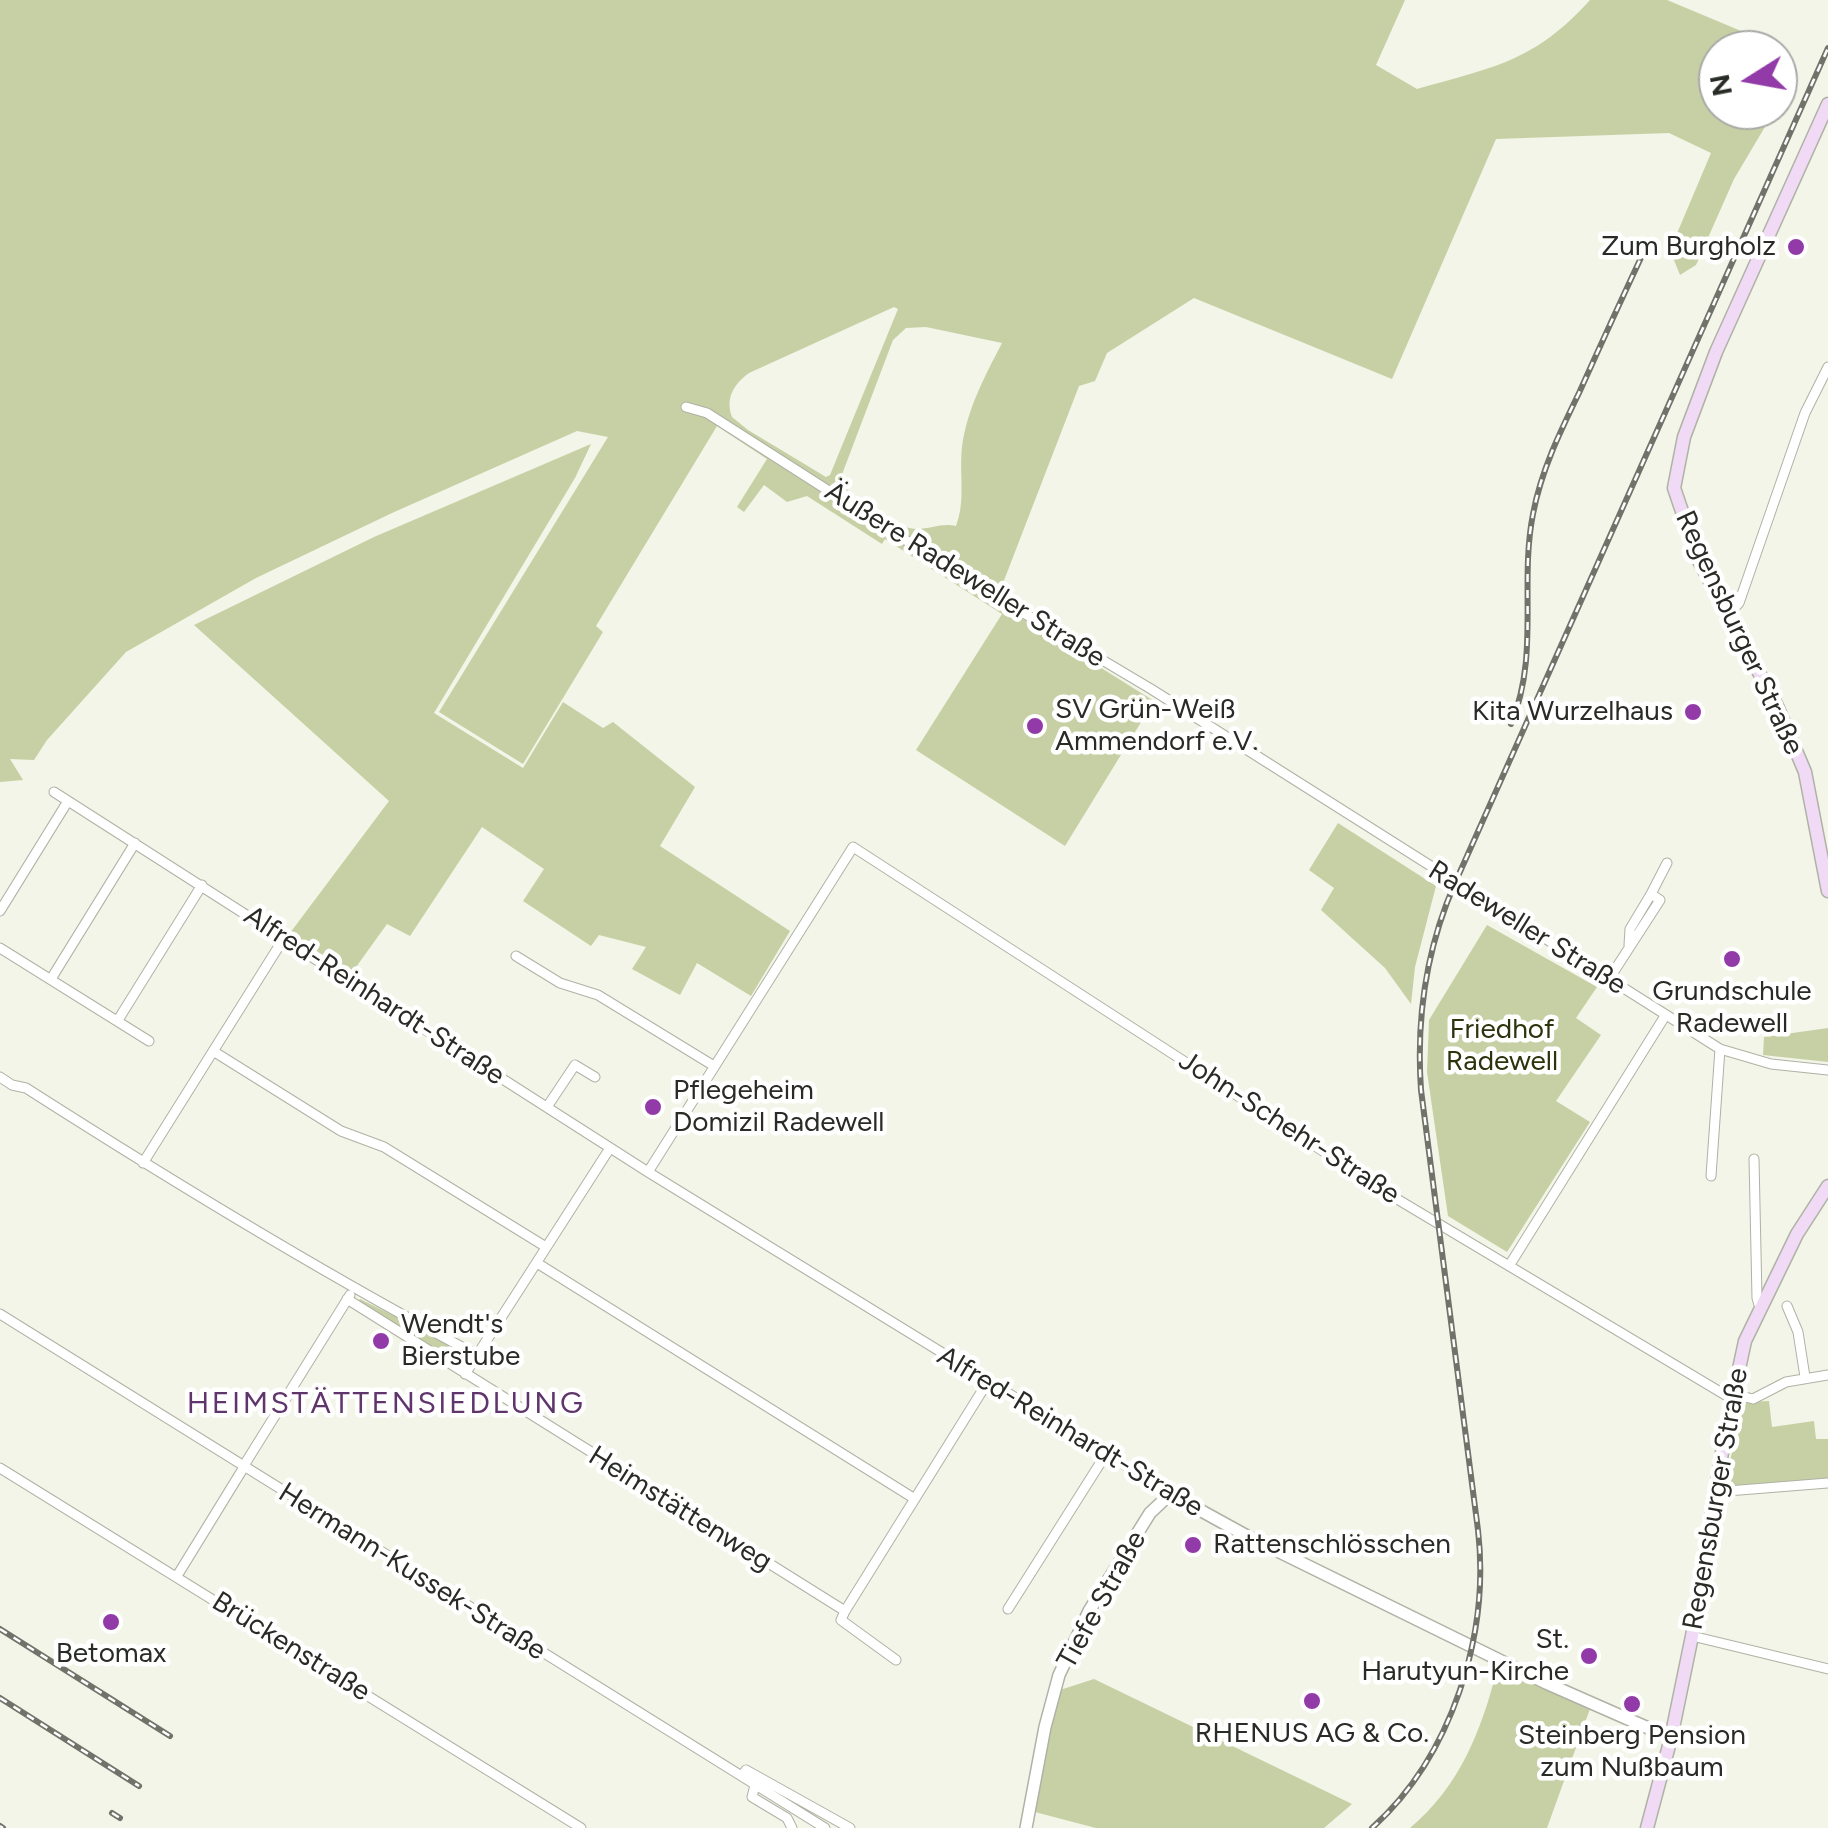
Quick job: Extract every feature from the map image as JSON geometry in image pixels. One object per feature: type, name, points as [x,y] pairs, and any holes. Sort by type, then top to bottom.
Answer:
[{"type":"main road","name":"Regensburger Straße","points":[[1828,104],[1716,352],[1676,463],[1675,498],[1695,551],[1777,706],[1805,772],[1828,890]]},
{"type":"main road","name":"Regensburger Straße","points":[[1647,1828],[1692,1636],[1744,1340],[1798,1234],[1828,1186]]},
{"type":"street","points":[[1727,616],[1738,603],[1805,413],[1828,367]]},
{"type":"street","name":"Äußere Radeweller Straße","points":[[686,408],[707,413],[968,580],[1242,747]]},
{"type":"street","name":"Radeweller Straße","points":[[1242,747],[1720,1049],[1771,1064],[1828,1070]]},
{"type":"street","name":"Alfred-Reinhardt-Straße","points":[[54,792],[546,1108],[1159,1486],[1167,1497],[1178,1498],[1546,1684],[1671,1738]]},
{"type":"street","points":[[0,910],[68,800]]},
{"type":"street","points":[[51,979],[134,844]]},
{"type":"street","name":"John-Schehr-Straße","points":[[714,1066],[854,846],[1381,1188],[1732,1396]]},
{"type":"street","points":[[1609,979],[1660,900],[1651,894],[1666,862]]},
{"type":"street","points":[[118,1020],[202,885]]},
{"type":"street","points":[[142,1162],[284,938]]},
{"type":"street","points":[[0,948],[149,1041]]},
{"type":"street","points":[[516,956],[560,983],[598,995],[714,1066],[648,1172]]},
{"type":"street","points":[[1510,1266],[1665,1016]]},
{"type":"street","points":[[1711,1176],[1720,1049]]},
{"type":"street","points":[[213,1052],[340,1130],[384,1147],[546,1247]]},
{"type":"street","points":[[546,1108],[575,1065],[595,1077]]},
{"type":"street","points":[[0,1077],[12,1086],[26,1088],[354,1290],[477,1355]]},
{"type":"street","points":[[465,1374],[610,1148]]},
{"type":"street","points":[[1754,1159],[1760,1308]]},
{"type":"street","points":[[537,1263],[915,1500]]},
{"type":"street","points":[[177,1576],[354,1290]]},
{"type":"street","name":"Heimstättenweg","points":[[347,1300],[845,1611],[841,1620],[896,1660]]},
{"type":"street","points":[[1787,1306],[1798,1332],[1805,1377]]},
{"type":"street","name":"Hermann-Kussek-Straße","points":[[0,1314],[824,1828]]},
{"type":"street","points":[[1732,1396],[1753,1400],[1772,1388],[1805,1377],[1828,1375]]},
{"type":"street","points":[[845,1611],[988,1383]]},
{"type":"street","points":[[1008,1609],[1106,1454]]},
{"type":"street","name":"Brückenstraße","points":[[0,1468],[582,1828]]},
{"type":"street","points":[[1715,1492],[1828,1483]]},
{"type":"street","name":"Tiefe Straße","points":[[1026,1828],[1045,1727],[1066,1660],[1089,1612],[1134,1538],[1150,1513],[1167,1497]]},
{"type":"street","points":[[1692,1636],[1828,1669]]},
{"type":"street","points":[[742,1776],[746,1770],[850,1828]]},
{"type":"street","points":[[756,1785],[752,1797],[787,1818],[792,1828]]},
{"type":"green space","points":[[0,0],[1405,0],[1376,65],[1417,89],[1491,68],[1531,50],[1570,21],[1590,0],[1667,0],[1739,30],[1698,30],[1698,130],[1763,130],[1734,179],[1696,265],[1680,275],[1670,250],[1711,153],[1669,133],[1496,139],[1392,379],[1194,298],[1107,353],[1095,381],[1079,386],[998,596],[1009,603],[1007,609],[1154,701],[1065,846],[916,750],[1002,614],[885,539],[882,544],[807,496],[787,502],[764,485],[744,512],[737,507],[767,459],[717,426],[596,626],[603,632],[523,764],[439,712],[608,437],[577,431],[392,513],[256,578],[126,652],[47,740],[34,760],[10,759],[23,780],[0,782]],"holes":[[[894,307],[898,309],[830,475],[826,477],[732,417],[732,392],[749,373]],[[926,327],[1002,343],[964,433],[961,506],[956,526],[915,529],[900,525],[869,509],[851,494],[841,477],[893,340],[906,328]]]},
{"type":"green space","points":[[591,444],[575,478],[434,713],[523,768],[563,702],[603,728],[613,722],[695,787],[660,846],[790,931],[751,996],[697,963],[680,995],[632,969],[646,947],[599,935],[591,946],[523,901],[544,869],[482,827],[410,936],[387,924],[351,974],[290,933],[389,801],[194,625],[374,537]]},
{"type":"green space","points":[[1338,823],[1436,886],[1415,967],[1411,1004],[1385,968],[1321,910],[1334,888],[1309,870]]},
{"type":"green space","name":"Friedhof Radewell","points":[[1487,925],[1597,987],[1576,1018],[1601,1035],[1556,1101],[1590,1122],[1507,1252],[1448,1216],[1427,1072],[1429,1020]]},
{"type":"green space","points":[[1828,1028],[1828,1062],[1763,1055],[1764,1037]]},
{"type":"green space","points":[[360,1299],[459,1348],[463,1360],[457,1363]]},
{"type":"green space","points":[[1769,1401],[1772,1427],[1814,1421],[1816,1439],[1828,1439],[1828,1479],[1725,1487],[1742,1402]]},
{"type":"green space","points":[[1497,1670],[1591,1706],[1547,1828],[1410,1828],[1455,1776],[1476,1736]]},
{"type":"green space","points":[[1094,1679],[1352,1804],[1324,1828],[1096,1828],[1031,1811],[1057,1691]]},
{"type":"railway","points":[[1372,1828],[1400,1799],[1444,1730],[1460,1691],[1478,1611],[1478,1530],[1421,1090],[1420,1037],[1430,959],[1455,883],[1828,48]]},
{"type":"railway","points":[[1511,724],[1525,672],[1529,541],[1541,482],[1646,247]]},
{"type":"railway","points":[[0,1629],[170,1736]]},
{"type":"railway","points":[[0,1698],[139,1786]]},
{"type":"railway","points":[[112,1813],[120,1818]]},
{"type":"place","name":"Zum Burgholz","points":[[1796,247]]},
{"type":"place","name":"Kita Wurzelhaus","points":[[1693,712]]},
{"type":"place","name":"SV Grün-Weiß Ammendorf e.V.","points":[[1035,726]]},
{"type":"place","name":"Grundschule Radewell","points":[[1732,959]]},
{"type":"place","name":"Pflegeheim Domizil Radewell","points":[[653,1107]]},
{"type":"place","name":"Wendt's Bierstube","points":[[381,1341]]},
{"type":"place","name":"Rattenschlösschen","points":[[1193,1545]]},
{"type":"place","name":"Betomax","points":[[111,1622]]},
{"type":"place","name":"St. Harutyun-Kirche","points":[[1589,1656]]},
{"type":"place","name":"RHENUS AG & Co.","points":[[1312,1701]]},
{"type":"place","name":"Steinberg Pension zum Nußbaum","points":[[1632,1704]]},
{"type":"district","name":"HEIMSTÄTTENSIEDLUNG","points":[[386,1404]]}]
